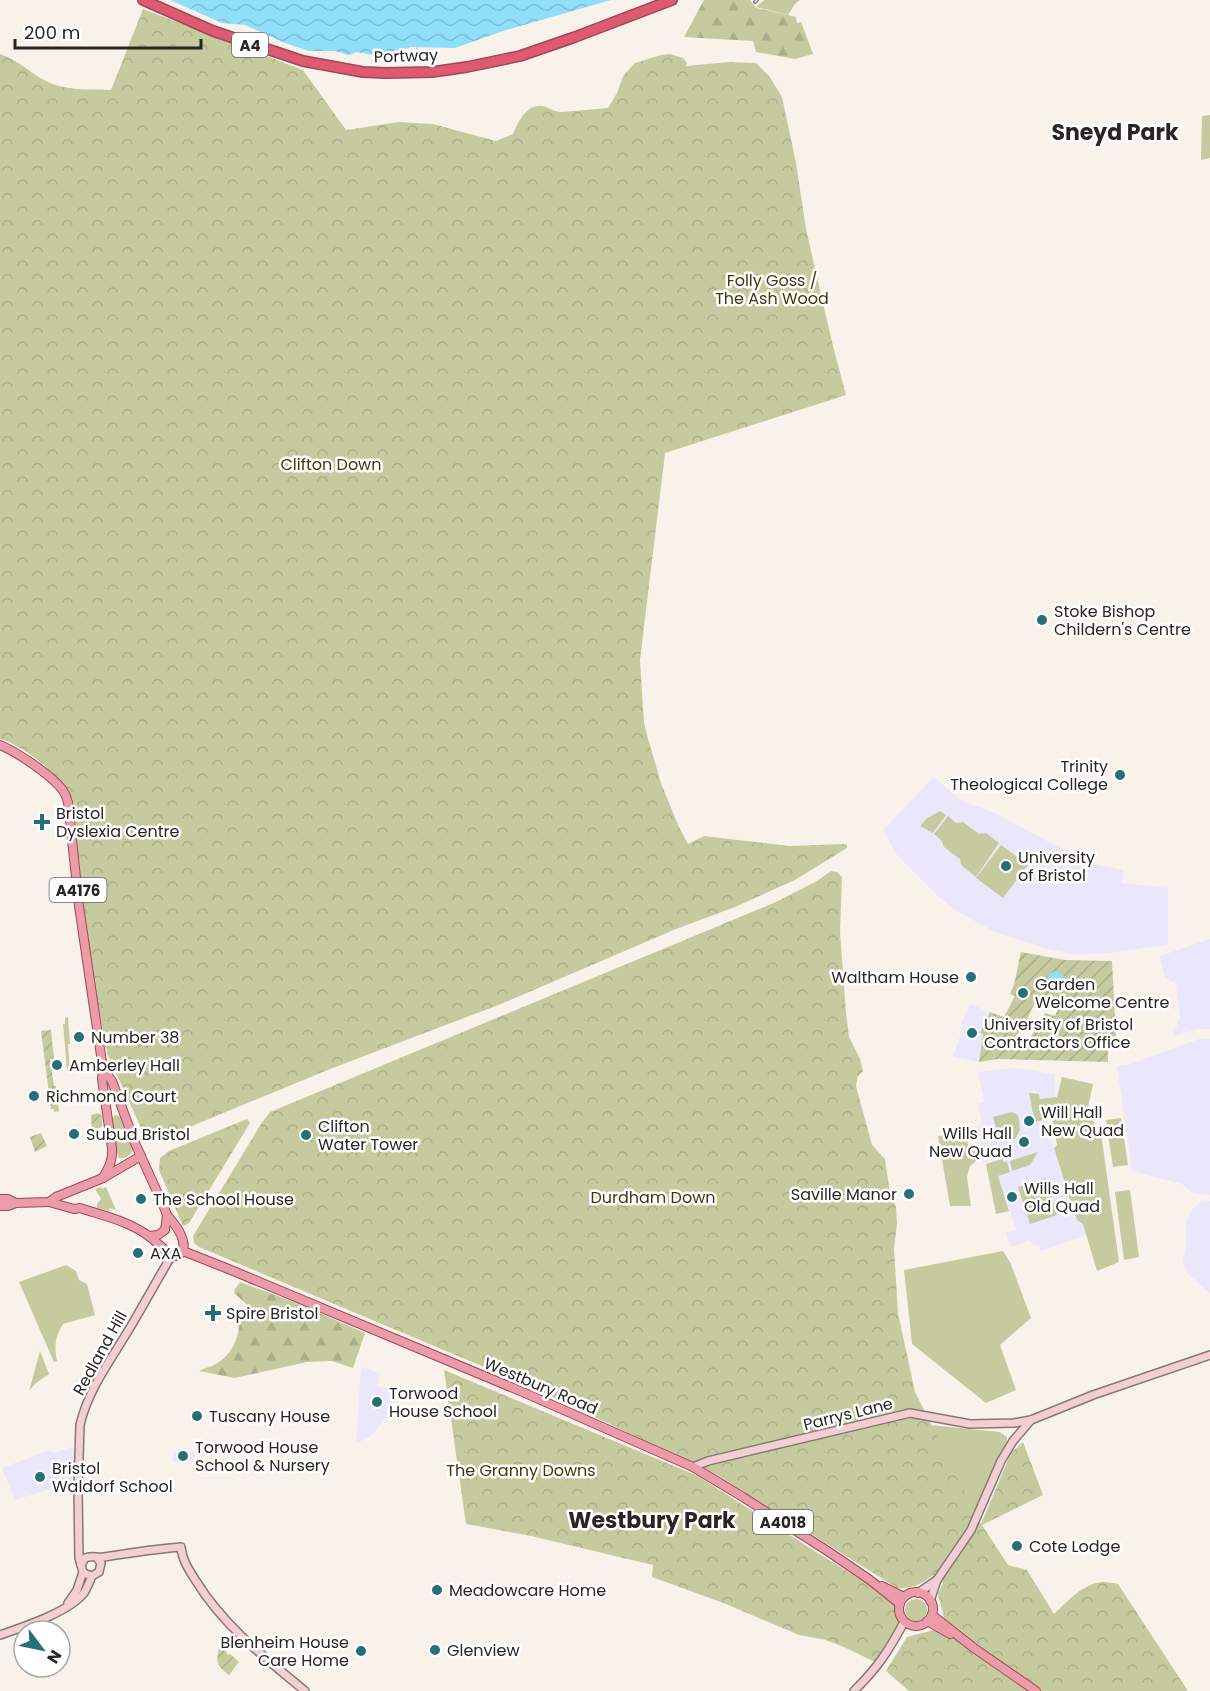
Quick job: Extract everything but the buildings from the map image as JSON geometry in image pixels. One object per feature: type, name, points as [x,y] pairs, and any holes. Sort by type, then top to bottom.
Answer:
[{"type":"highway","name":"Portway","points":[[143,0],[213,31],[303,61],[363,72],[386,73],[432,72],[520,56],[672,0]]},
{"type":"main road","name":"A4176","points":[[0,745],[11,749],[56,783],[68,802],[112,1155],[110,1166],[103,1178]]},
{"type":"main road","name":"A4176","points":[[103,1069],[112,1081],[141,1156]]},
{"type":"main road","points":[[0,1206],[49,1202],[103,1178],[141,1156],[167,1215],[174,1222],[183,1241],[185,1247],[178,1253]]},
{"type":"main road","points":[[80,1208],[76,1199],[82,1187]]},
{"type":"main road","points":[[0,1199],[9,1199],[16,1203]]},
{"type":"main road","name":"Westbury Road","points":[[49,1202],[74,1209],[80,1208],[126,1223],[178,1253],[231,1270],[525,1393],[693,1467],[902,1600]]},
{"type":"main road","points":[[149,1236],[158,1235],[165,1230],[167,1215]]},
{"type":"main road","name":"Redland Hill","points":[[82,1568],[78,1544],[80,1425],[88,1399],[102,1373],[157,1282],[178,1253]]},
{"type":"main road","name":"Parrys Lane","points":[[693,1467],[708,1461],[910,1413],[970,1424],[1014,1423],[1031,1420],[1093,1395],[1210,1355]]},
{"type":"main road","name":"Parrys Lane","points":[[930,1601],[937,1580],[971,1530],[1001,1461],[1013,1441],[1031,1420]]},
{"type":"main road","points":[[703,1472],[708,1461]]},
{"type":"main road","points":[[78,1544],[88,1556],[99,1560],[143,1550],[181,1547],[181,1554],[188,1569],[218,1612],[304,1691]]},
{"type":"main road","points":[[65,1607],[77,1590],[82,1561],[88,1556]]},
{"type":"main road","points":[[0,1635],[24,1627],[72,1604],[84,1593],[92,1576],[99,1572],[99,1560]]},
{"type":"main road","points":[[82,1568],[86,1574],[92,1576]]},
{"type":"main road","name":"Parrys Lane","points":[[918,1593],[937,1580]]},
{"type":"main road","points":[[908,1594],[925,1595],[932,1608],[929,1618],[919,1626],[907,1624],[899,1613],[902,1600],[908,1594]]},
{"type":"main road","points":[[929,1618],[1035,1691]]},
{"type":"main road","points":[[854,1691],[880,1664],[907,1624]]},
{"type":"shaded area","name":"University of Bristol","points":[[934,777],[962,801],[995,813],[1086,862],[1123,870],[1122,883],[1168,888],[1168,944],[1111,953],[1077,954],[1051,950],[995,932],[955,910],[897,855],[883,830]]},
{"type":"shaded area","points":[[1210,939],[1210,1029],[1198,1029],[1173,1036],[1180,1017],[1176,984],[1165,978],[1160,956]]},
{"type":"shaded area","name":"University of Bristol Contractors Office","points":[[970,1004],[990,1012],[981,1032],[983,1034],[979,1062],[953,1057],[962,1031],[961,1024]]},
{"type":"shaded area","points":[[1199,1039],[1210,1039],[1210,1195],[1192,1192],[1182,1184],[1132,1171],[1117,1066],[1131,1064]]},
{"type":"shaded area","points":[[1015,1068],[1054,1074],[1055,1097],[1040,1099],[1039,1094],[1030,1094],[1035,1122],[1047,1119],[1074,1218],[1083,1215],[1089,1234],[1041,1251],[1030,1240],[1011,1247],[1006,1233],[1016,1229],[992,1160],[984,1162],[977,1126],[982,1124],[978,1104],[984,1102],[978,1072]]},
{"type":"shaded area","points":[[1202,1200],[1210,1201],[1210,1293],[1188,1274],[1183,1262],[1186,1223],[1191,1211]]},
{"type":"shaded area","name":"Torwood House School","points":[[361,1367],[380,1373],[378,1386],[400,1394],[375,1432],[356,1443]]},
{"type":"shaded area","name":"Bristol Waldorf School","points":[[73,1447],[72,1487],[58,1492],[56,1487],[15,1500],[2,1468],[45,1452],[52,1451],[53,1453]]},
{"type":"shaded area","name":"Torwood House School & Nursery","points":[[173,1452],[194,1452],[194,1460],[173,1462]]},
{"type":"green space","points":[[704,0],[750,0],[756,8],[796,17],[797,23],[801,22],[813,54],[795,59],[756,52],[753,41],[684,37]]},
{"type":"green space","points":[[764,0],[800,0],[788,15],[756,7]]},
{"type":"green space","name":"Clifton Down","points":[[143,9],[303,70],[346,130],[399,122],[433,124],[496,141],[513,134],[524,114],[532,107],[543,106],[562,112],[608,108],[623,76],[635,63],[661,55],[670,54],[683,58],[687,63],[686,66],[729,62],[756,63],[769,76],[782,97],[796,163],[806,229],[846,395],[665,453],[640,660],[644,723],[647,735],[661,783],[688,844],[704,836],[789,846],[846,844],[847,848],[795,880],[735,907],[676,929],[501,1004],[330,1069],[163,1138],[154,1136],[152,1131],[145,1133],[141,1128],[107,1053],[91,966],[73,800],[61,782],[42,763],[10,742],[0,739],[0,54],[43,80],[58,86],[111,90]]},
{"type":"green space","points":[[1210,115],[1210,158],[1201,160],[1202,116]]},
{"type":"green space","points":[[940,811],[946,815],[933,833],[920,826],[926,819]]},
{"type":"green space","points":[[948,816],[956,823],[963,822],[979,834],[986,833],[999,843],[976,877],[961,865],[960,859],[944,847],[942,841],[934,834]]},
{"type":"green space","points":[[1001,845],[1028,865],[1003,898],[976,878]]},
{"type":"green space","name":"Durdham Down","points":[[831,871],[837,872],[842,877],[840,932],[846,1013],[849,1037],[863,1071],[858,1076],[856,1086],[872,1145],[885,1159],[889,1187],[896,1207],[897,1224],[894,1249],[898,1313],[915,1392],[981,1524],[1011,1453],[1023,1442],[1043,1495],[982,1525],[1008,1565],[1027,1570],[1054,1614],[1076,1594],[1089,1586],[1103,1582],[1118,1584],[1188,1691],[909,1691],[886,1671],[907,1637],[934,1630],[944,1618],[938,1594],[943,1583],[933,1575],[916,1585],[897,1588],[717,1475],[536,1389],[194,1243],[193,1236],[270,1112],[776,902],[817,881]]},
{"type":"green space","points":[[1021,952],[1065,960],[1112,961],[1116,1036],[1109,1044],[1108,1062],[998,1059],[979,1062],[983,1034],[980,1033],[990,1012],[1004,1017],[1015,996],[1010,994]],"holes":[[[1036,1000],[1052,1007],[1055,1006],[1058,1009],[1055,1016],[1045,1013],[1027,1044],[1016,1039]]]},
{"type":"green space","points":[[68,1017],[70,1070],[67,1070],[63,1024],[65,1024],[65,1018]]},
{"type":"green space","points":[[51,1030],[54,1059],[50,1059],[59,1111],[54,1112],[54,1109],[51,1109],[41,1031]]},
{"type":"green space","points":[[1062,1077],[1093,1084],[1087,1112],[1101,1133],[1119,1262],[1097,1271],[1083,1224],[1077,1220],[1073,1210],[1054,1148],[1057,1145],[1051,1114],[1044,1115],[1043,1120],[1035,1122],[1029,1093],[1039,1094],[1040,1099],[1057,1097]]},
{"type":"green space","points":[[1012,1112],[1018,1115],[1020,1130],[1015,1139],[1004,1141],[999,1139],[993,1117]]},
{"type":"green space","points":[[98,1113],[102,1116],[102,1127],[92,1131],[91,1115]]},
{"type":"green space","points":[[115,1115],[121,1119],[133,1150],[123,1158],[119,1158],[117,1153],[112,1119]]},
{"type":"green space","points":[[1121,1118],[1128,1165],[1113,1167],[1106,1120]]},
{"type":"green space","points":[[247,1119],[250,1123],[189,1223],[184,1226],[159,1170],[160,1158],[169,1151]]},
{"type":"green space","points":[[966,1132],[969,1151],[975,1151],[976,1161],[970,1166],[967,1177],[971,1206],[950,1206],[938,1136]]},
{"type":"green space","points":[[41,1133],[47,1146],[35,1152],[30,1137]]},
{"type":"green space","points":[[1038,1152],[1030,1165],[1012,1171],[1010,1161]]},
{"type":"green space","points":[[1002,1159],[1007,1162],[1010,1172],[998,1176],[1009,1211],[996,1214],[986,1164]]},
{"type":"green space","points":[[1046,1178],[1057,1215],[1030,1224],[1018,1187]]},
{"type":"green space","points":[[102,1187],[102,1189],[106,1187],[116,1210],[97,1208],[101,1199],[95,1189]]},
{"type":"green space","points":[[1130,1190],[1139,1257],[1124,1260],[1115,1192]]},
{"type":"green space","points":[[1003,1251],[1010,1262],[1031,1318],[1000,1345],[1016,1390],[986,1403],[912,1344],[904,1270]]},
{"type":"green space","points":[[66,1265],[76,1271],[79,1280],[87,1284],[95,1315],[63,1324],[58,1333],[55,1347],[57,1361],[54,1362],[19,1282]]},
{"type":"green space","points":[[240,1282],[294,1302],[365,1333],[353,1368],[332,1361],[307,1362],[235,1378],[199,1371],[216,1364],[230,1352],[236,1341],[239,1323],[253,1310],[234,1293]]},
{"type":"green space","points":[[40,1351],[49,1374],[29,1391]]},
{"type":"green space","name":"The Granny Downs","points":[[444,1370],[698,1476],[896,1601],[902,1628],[875,1662],[826,1640],[799,1635],[726,1604],[652,1577],[653,1565],[531,1536],[466,1524]]},
{"type":"green space","points":[[930,1425],[1000,1432],[1007,1437],[975,1510],[971,1514]]},
{"type":"green space","points":[[916,1599],[926,1606],[927,1610],[920,1620],[916,1621],[906,1614],[905,1610],[912,1600]]},
{"type":"green space","points":[[219,1648],[224,1649],[228,1655],[230,1654],[239,1662],[229,1675],[218,1663]]},
{"type":"water","points":[[170,0],[611,0],[506,30],[455,48],[409,47],[394,54],[372,55],[357,52],[348,55],[335,51],[309,51],[245,25],[222,23]]},
{"type":"water","points":[[1055,971],[1063,975],[1067,983],[1063,988],[1056,988],[1047,981],[1049,974]]},
{"type":"waterway","points":[[408,53],[416,53],[417,48]]},
{"type":"place","name":"Stoke Bishop Childern's Centre","points":[[1042,620]]},
{"type":"place","name":"Trinity Theological College","points":[[1120,775]]},
{"type":"place","name":"Bristol Dyslexia Centre","points":[[42,822]]},
{"type":"place","name":"University of Bristol","points":[[1006,866]]},
{"type":"place","name":"Waltham House","points":[[971,977]]},
{"type":"place","name":"Garden Welcome Centre","points":[[1023,993]]},
{"type":"place","name":"University of Bristol Contractors Office","points":[[972,1033]]},
{"type":"place","name":"Number 38","points":[[79,1037]]},
{"type":"place","name":"Amberley Hall","points":[[57,1065]]},
{"type":"place","name":"Richmond Court","points":[[34,1096]]},
{"type":"place","name":"Will Hall New Quad","points":[[1029,1121]]},
{"type":"place","name":"Subud Bristol","points":[[74,1134]]},
{"type":"place","name":"Clifton Water Tower","points":[[306,1135]]},
{"type":"place","name":"Wills Hall New Quad","points":[[1024,1142]]},
{"type":"place","name":"Saville Manor","points":[[909,1194]]},
{"type":"place","name":"Wills Hall Old Quad","points":[[1012,1197]]},
{"type":"place","name":"The School House","points":[[141,1199]]},
{"type":"place","name":"AXA","points":[[138,1253]]},
{"type":"place","name":"Spire Bristol","points":[[213,1313]]},
{"type":"place","name":"Torwood House School","points":[[377,1402]]},
{"type":"place","name":"Tuscany House","points":[[197,1416]]},
{"type":"place","name":"Torwood House School & Nursery","points":[[183,1456]]},
{"type":"place","name":"Bristol Waldorf School","points":[[40,1477]]},
{"type":"place","name":"Cote Lodge","points":[[1017,1546]]},
{"type":"place","name":"Meadowcare Home","points":[[437,1590]]},
{"type":"place","name":"Glenview","points":[[435,1650]]},
{"type":"place","name":"Blenheim House Care Home","points":[[361,1651]]},
{"type":"district","name":"Sneyd Park","points":[[1115,132]]},
{"type":"district","name":"Westbury Park","points":[[652,1520]]},
{"type":"park label","name":"Folly Goss / The Ash Wood","points":[[772,289]]}]
